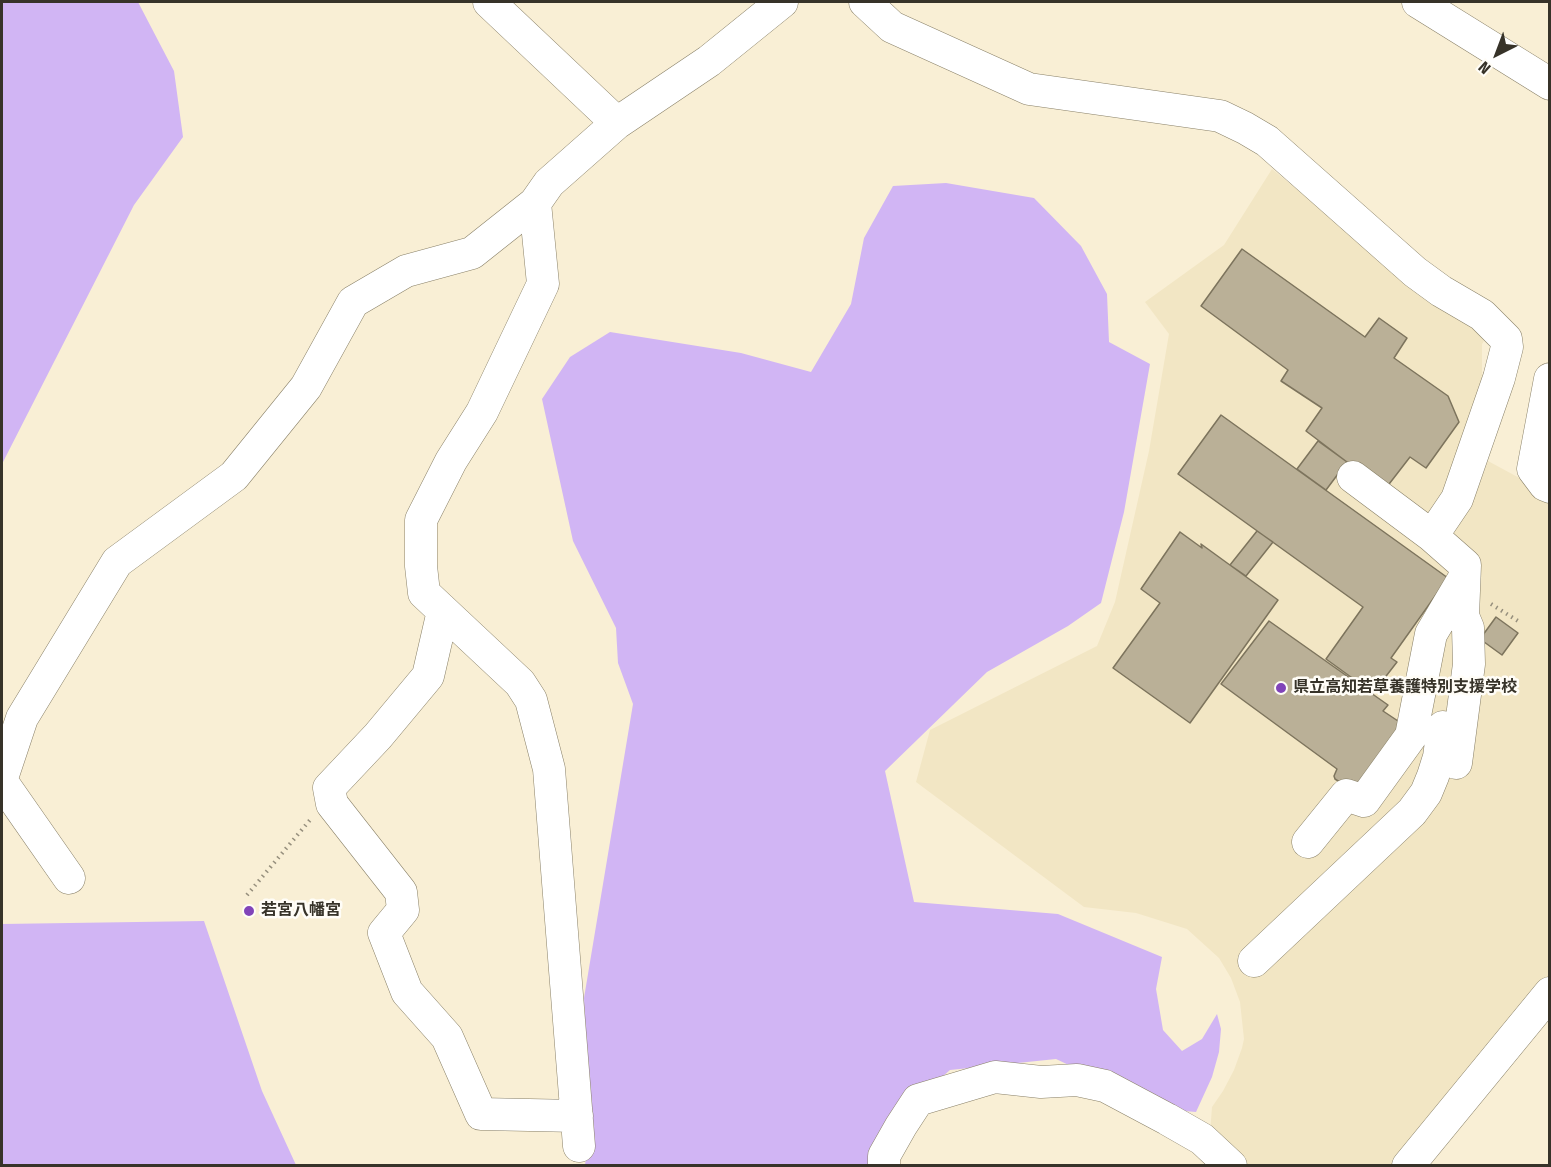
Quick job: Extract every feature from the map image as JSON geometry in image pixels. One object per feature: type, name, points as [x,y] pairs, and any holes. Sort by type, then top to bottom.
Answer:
[{"type":"street","points":[[489,2],[617,123]]},
{"type":"street","points":[[69,878],[2,780],[22,718],[117,562],[234,476],[306,387],[353,302],[405,271],[472,253],[535,203],[549,183],[617,123],[709,61],[782,2]]},
{"type":"street","points":[[865,2],[892,27],[1029,89],[1220,116],[1245,128],[1267,141],[1415,272],[1441,291],[1482,315],[1506,339],[1507,347],[1499,378],[1457,499],[1432,536]]},
{"type":"street","points":[[1418,2],[1550,84]]},
{"type":"street","points":[[443,611],[428,676],[378,736],[329,788],[332,804],[400,892],[403,910],[384,933],[406,992],[447,1037],[481,1114],[578,1131],[549,769],[531,700],[520,683],[424,593],[421,566],[421,520],[451,462],[482,412],[543,284],[535,203]]},
{"type":"street","points":[[1550,379],[1533,469],[1545,485],[1550,487]]},
{"type":"street","points":[[1254,961],[1412,812],[1426,793],[1439,758],[1462,616],[1465,565],[1432,536],[1353,477]]},
{"type":"street","points":[[1308,842],[1346,795],[1364,801],[1412,736],[1431,634],[1463,580]]},
{"type":"street","points":[[1456,763],[1469,664],[1468,628],[1462,616]]},
{"type":"street","points":[[1408,1166],[1550,993]]},
{"type":"street","points":[[884,1166],[884,1156],[918,1100],[995,1077],[1041,1082],[1077,1080],[1105,1086],[1202,1140],[1231,1166]]},
{"type":"path","points":[[1492,605],[1518,621]]},
{"type":"path","points":[[247,895],[330,795]]},
{"type":"shaded area","points":[[2,2],[138,2],[174,71],[183,137],[134,205],[2,464]]},
{"type":"shaded area","name":"県立高知若草養護特別支援学校","points":[[1272,169],[1415,287],[1468,320],[1484,341],[1482,344],[1482,383],[1457,499],[1471,506],[1488,461],[1549,494],[1549,982],[1397,1165],[1247,1165],[1210,1134],[1212,1107],[1234,1070],[1244,1039],[1240,1002],[1231,978],[1219,958],[1187,929],[1136,913],[1084,907],[916,782],[930,730],[1097,646],[1115,602],[1149,451],[1169,334],[1145,302],[1224,245]]},
{"type":"shaded area","points":[[946,183],[1034,198],[1081,246],[1107,294],[1109,342],[1150,364],[1124,512],[1101,603],[1068,626],[987,672],[885,771],[914,902],[1058,914],[1162,957],[1156,989],[1163,1030],[1182,1051],[1202,1039],[1217,1014],[1221,1029],[1219,1052],[1212,1077],[1196,1112],[1162,1109],[1056,1059],[950,1070],[883,1129],[879,1165],[585,1165],[589,1135],[584,998],[633,704],[618,663],[616,628],[573,541],[542,399],[570,357],[610,332],[741,353],[811,372],[851,304],[864,238],[893,186]]},
{"type":"shaded area","points":[[204,921],[262,1091],[296,1165],[2,1165],[2,924]]},
{"type":"building","points":[[1242,249],[1365,337],[1379,318],[1407,338],[1394,358],[1448,396],[1459,422],[1426,468],[1410,457],[1386,488],[1306,431],[1322,408],[1281,381],[1288,370],[1201,306]]},
{"type":"building","points":[[1221,415],[1448,578],[1391,658],[1397,662],[1373,693],[1326,659],[1363,607],[1178,474]]},
{"type":"building","points":[[1318,441],[1347,462],[1326,490],[1297,469]]},
{"type":"building","points":[[1257,531],[1273,542],[1246,576],[1230,565]]},
{"type":"building","points":[[1180,532],[1202,548],[1201,544],[1278,600],[1190,723],[1113,668],[1160,603],[1141,589]]},
{"type":"building","points":[[1496,617],[1518,633],[1502,655],[1480,639]]},
{"type":"building","points":[[1269,621],[1388,705],[1383,711],[1407,727],[1360,795],[1335,779],[1337,769],[1221,684]]},
{"type":"place","name":"県立高知若草養護特別支援学校","points":[[1281,688]]},
{"type":"place","name":"若宮八幡宮","points":[[249,911]]}]
